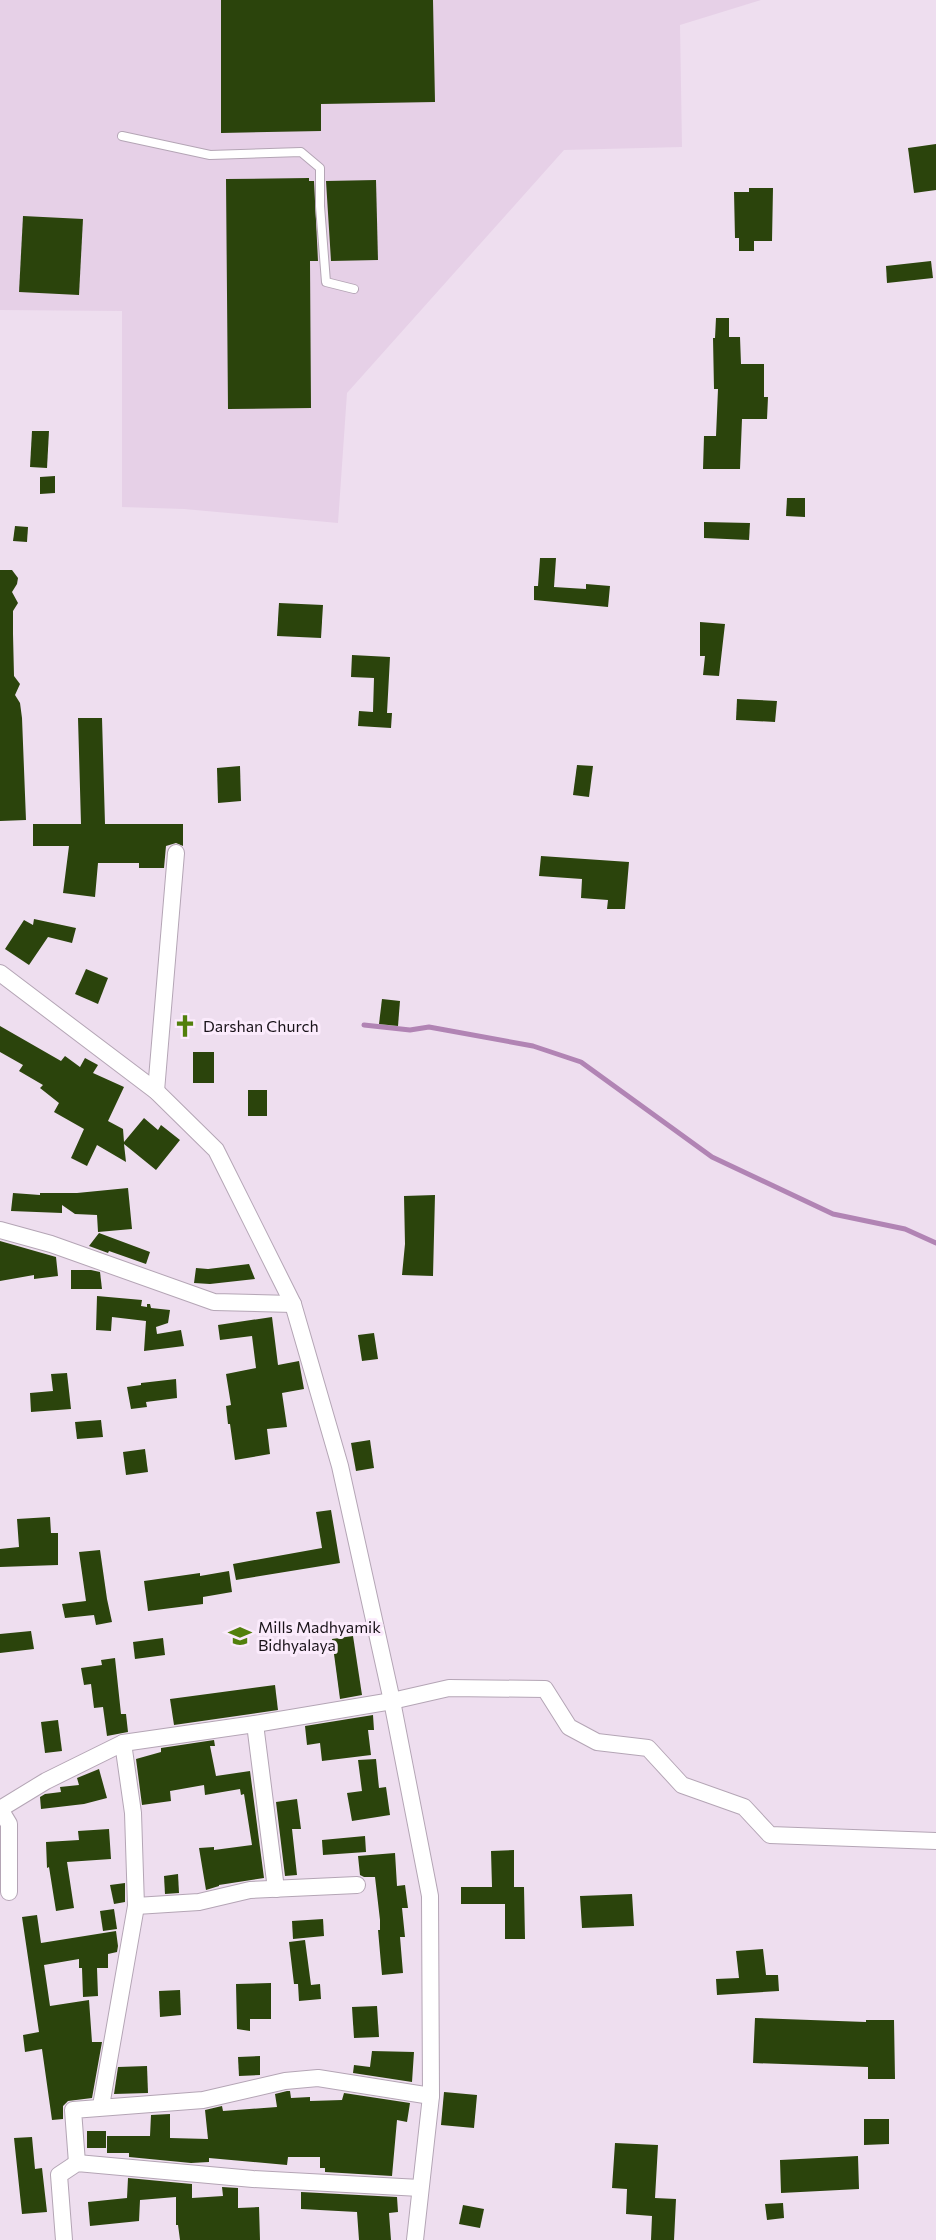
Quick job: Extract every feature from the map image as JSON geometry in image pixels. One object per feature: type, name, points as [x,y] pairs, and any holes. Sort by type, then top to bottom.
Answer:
[{"type":"street","points":[[156,1091],[176,853]]},
{"type":"street","points":[[0,973],[156,1091],[216,1150],[293,1304],[340,1466],[392,1701],[430,1896],[431,2096],[414,2240]]},
{"type":"street","points":[[0,1230],[51,1244],[214,1302],[293,1304]]},
{"type":"street","points":[[9,1892],[9,1824],[0,1809],[46,1781],[123,1743],[392,1701],[449,1688],[545,1689],[569,1727],[597,1742],[648,1748],[682,1785],[744,1807],[770,1835],[936,1841]]},
{"type":"street","points":[[255,1724],[276,1889]]},
{"type":"street","points":[[101,2106],[136,1906],[133,1813],[123,1743]]},
{"type":"street","points":[[136,1906],[200,1902],[250,1890],[357,1885]]},
{"type":"street","points":[[77,2163],[73,2110],[101,2106],[203,2100],[285,2081],[318,2078],[431,2096]]},
{"type":"street","points":[[64,2240],[59,2175],[77,2163],[253,2179],[420,2188]]},
{"type":"lane","points":[[122,136],[210,155],[302,152],[320,168],[320,206],[326,282],[354,289]]},
{"type":"shaded area","points":[[0,0],[761,0],[680,25],[682,147],[564,150],[347,393],[338,523],[184,509],[122,507],[122,311],[0,310]]},
{"type":"building","points":[[221,0],[433,0],[435,102],[321,104],[321,131],[221,133]]},
{"type":"building","points":[[936,144],[936,190],[914,193],[908,148]]},
{"type":"building","points":[[309,178],[309,181],[314,181],[318,261],[310,261],[311,408],[228,409],[226,179]]},
{"type":"building","points":[[376,180],[378,260],[331,261],[326,181]]},
{"type":"building","points":[[749,188],[773,188],[772,241],[754,241],[754,251],[739,251],[739,238],[735,238],[734,192],[749,192]]},
{"type":"building","points":[[23,216],[83,219],[79,295],[19,292]]},
{"type":"building","points":[[931,261],[933,278],[887,283],[886,266]]},
{"type":"building","points":[[716,318],[729,318],[729,337],[740,337],[741,364],[764,364],[764,397],[768,397],[767,419],[742,419],[740,469],[703,469],[704,436],[716,436],[718,389],[714,389],[713,338],[715,338]]},
{"type":"building","points":[[32,431],[49,431],[47,468],[30,467]]},
{"type":"building","points":[[55,476],[55,493],[40,494],[40,477]]},
{"type":"building","points":[[787,498],[805,498],[805,517],[786,516]]},
{"type":"building","points":[[704,522],[750,523],[749,540],[704,538]]},
{"type":"building","points":[[15,526],[28,527],[27,542],[13,541]]},
{"type":"building","points":[[540,558],[556,558],[554,587],[586,589],[586,584],[610,586],[608,607],[534,600],[534,586],[538,586]]},
{"type":"building","points":[[0,570],[12,570],[18,578],[12,592],[18,603],[13,611],[14,676],[20,684],[15,695],[20,703],[22,718],[26,820],[0,821]]},
{"type":"building","points":[[279,603],[323,605],[321,638],[277,636]]},
{"type":"building","points":[[700,622],[725,624],[719,676],[703,675],[705,656],[700,656]]},
{"type":"building","points":[[352,655],[390,657],[387,713],[392,713],[391,728],[358,726],[359,711],[373,712],[374,678],[351,677]]},
{"type":"building","points":[[737,699],[777,701],[775,722],[736,720]]},
{"type":"building","points":[[78,718],[102,718],[105,824],[183,824],[183,846],[176,843],[166,846],[164,868],[139,868],[139,863],[98,863],[95,897],[63,893],[69,846],[33,846],[33,824],[81,824]]},
{"type":"building","points":[[577,765],[593,766],[589,797],[573,795]]},
{"type":"building","points":[[240,766],[241,801],[218,803],[217,768]]},
{"type":"building","points":[[541,856],[629,862],[625,909],[607,909],[608,900],[581,898],[582,879],[539,876]]},
{"type":"building","points":[[34,919],[76,928],[72,943],[48,937],[29,965],[5,949],[24,920],[33,925]]},
{"type":"building","points":[[86,969],[108,978],[98,1004],[75,994]]},
{"type":"building","points":[[382,999],[400,1001],[398,1026],[379,1024]]},
{"type":"building","points":[[0,1026],[61,1061],[65,1056],[80,1067],[85,1058],[98,1065],[93,1073],[124,1087],[108,1121],[123,1129],[124,1142],[144,1118],[158,1130],[161,1125],[180,1140],[156,1170],[124,1144],[126,1162],[97,1145],[87,1166],[71,1158],[84,1129],[54,1112],[59,1103],[40,1088],[43,1085],[19,1071],[23,1065],[0,1052]]},
{"type":"building","points":[[193,1052],[214,1052],[214,1083],[193,1083]]},
{"type":"building","points":[[248,1090],[267,1090],[267,1116],[248,1116]]},
{"type":"building","points":[[128,1188],[132,1229],[98,1232],[97,1215],[75,1214],[62,1205],[62,1213],[11,1211],[13,1193],[40,1195],[40,1193],[77,1193]]},
{"type":"building","points":[[435,1195],[433,1276],[402,1275],[405,1244],[404,1196]]},
{"type":"building","points":[[99,1233],[150,1252],[146,1264],[89,1246]]},
{"type":"building","points":[[0,1241],[56,1257],[58,1276],[34,1279],[34,1275],[0,1281]]},
{"type":"building","points":[[249,1264],[255,1279],[210,1284],[194,1283],[196,1268],[208,1269]]},
{"type":"building","points":[[71,1270],[100,1272],[102,1289],[71,1289]]},
{"type":"building","points":[[97,1296],[142,1300],[141,1306],[147,1307],[147,1304],[150,1304],[151,1308],[170,1310],[168,1323],[156,1327],[157,1334],[181,1330],[184,1346],[144,1351],[146,1321],[112,1317],[111,1331],[96,1330]]},
{"type":"building","points":[[272,1317],[278,1365],[299,1361],[304,1389],[282,1393],[287,1427],[267,1429],[270,1454],[235,1460],[226,1406],[231,1405],[226,1374],[256,1368],[252,1336],[220,1340],[218,1325]]},
{"type":"building","points":[[374,1333],[378,1359],[362,1361],[358,1335]]},
{"type":"building","points":[[67,1373],[71,1409],[31,1412],[30,1393],[53,1391],[51,1374]]},
{"type":"building","points":[[176,1379],[177,1398],[146,1402],[147,1407],[131,1409],[127,1387]]},
{"type":"building","points":[[101,1420],[103,1437],[77,1439],[75,1422]]},
{"type":"building","points":[[370,1440],[374,1468],[356,1471],[351,1443]]},
{"type":"building","points":[[145,1449],[148,1472],[126,1475],[123,1452]]},
{"type":"building","points":[[331,1510],[340,1563],[236,1580],[233,1564],[322,1548],[316,1512]]},
{"type":"building","points":[[50,1517],[51,1533],[58,1533],[58,1565],[0,1567],[0,1549],[19,1547],[17,1519]]},
{"type":"building","points":[[100,1550],[112,1622],[96,1625],[94,1615],[65,1618],[62,1604],[86,1601],[79,1552]]},
{"type":"building","points":[[229,1571],[232,1592],[203,1597],[203,1604],[148,1611],[144,1581]]},
{"type":"building","points":[[31,1631],[34,1649],[0,1653],[0,1634]]},
{"type":"building","points":[[353,1636],[362,1695],[340,1699],[332,1639]]},
{"type":"building","points":[[163,1638],[165,1655],[135,1659],[133,1642]]},
{"type":"building","points":[[115,1658],[121,1714],[126,1714],[128,1732],[107,1736],[103,1707],[94,1708],[91,1684],[84,1685],[81,1668],[102,1665],[101,1660]]},
{"type":"building","points":[[275,1685],[278,1710],[174,1725],[170,1699]]},
{"type":"building","points":[[373,1715],[374,1730],[368,1730],[371,1755],[322,1761],[320,1743],[307,1745],[305,1726]]},
{"type":"building","points":[[58,1720],[62,1751],[45,1753],[41,1722]]},
{"type":"building","points":[[214,1740],[215,1746],[210,1746],[216,1776],[250,1771],[264,1878],[219,1885],[206,1890],[199,1848],[214,1847],[214,1850],[252,1845],[244,1794],[241,1795],[240,1789],[205,1795],[204,1785],[170,1791],[171,1801],[142,1805],[136,1759],[161,1752],[161,1748]]},
{"type":"building","points":[[376,1759],[379,1788],[386,1787],[390,1815],[352,1821],[347,1793],[362,1791],[358,1760]]},
{"type":"building","points":[[99,1769],[107,1798],[84,1804],[41,1809],[40,1797],[61,1792],[60,1787],[79,1785],[77,1778]]},
{"type":"building","points":[[297,1799],[301,1829],[292,1829],[297,1875],[285,1876],[276,1802]]},
{"type":"building","points":[[109,1829],[111,1859],[67,1862],[74,1908],[56,1911],[49,1867],[47,1868],[46,1842],[79,1840],[78,1831]]},
{"type":"building","points":[[365,1836],[366,1852],[323,1855],[322,1840]]},
{"type":"building","points":[[514,1850],[514,1887],[524,1887],[525,1939],[505,1939],[505,1904],[461,1904],[461,1887],[492,1887],[491,1851]]},
{"type":"building","points":[[395,1853],[397,1886],[405,1885],[408,1908],[402,1908],[405,1937],[400,1937],[403,1973],[382,1975],[378,1930],[380,1930],[380,1920],[375,1877],[360,1875],[358,1856]]},
{"type":"building","points":[[178,1874],[179,1893],[165,1894],[164,1876]]},
{"type":"building","points":[[125,1883],[125,1902],[114,1904],[110,1885]]},
{"type":"building","points":[[632,1894],[634,1926],[582,1928],[580,1896]]},
{"type":"building","points":[[114,1909],[117,1929],[103,1931],[100,1911]]},
{"type":"building","points":[[37,1915],[41,1943],[116,1931],[118,1946],[117,1952],[108,1954],[108,1968],[97,1968],[98,1996],[83,1997],[82,1968],[79,1968],[79,1959],[44,1965],[50,2006],[89,2000],[92,2042],[102,2042],[92,2098],[68,2101],[63,2106],[63,2119],[52,2120],[42,2049],[25,2052],[23,2035],[39,2032],[22,1917]]},
{"type":"building","points":[[323,1919],[324,1936],[293,1939],[292,1921]]},
{"type":"building","points":[[305,1940],[311,1985],[320,1984],[321,1999],[299,2001],[298,1984],[294,1984],[289,1942]]},
{"type":"building","points":[[763,1949],[766,1975],[778,1975],[779,1991],[717,1995],[716,1979],[739,1978],[736,1951]]},
{"type":"building","points":[[271,1983],[271,2019],[250,2019],[250,2031],[237,2029],[236,1984]]},
{"type":"building","points":[[180,1990],[181,2015],[160,2017],[159,1991]]},
{"type":"building","points":[[377,2006],[379,2037],[354,2038],[352,2007]]},
{"type":"building","points":[[755,2018],[866,2022],[866,2020],[894,2020],[895,2079],[868,2079],[868,2067],[753,2063]]},
{"type":"building","points":[[372,2051],[414,2052],[412,2082],[353,2073],[354,2065],[370,2067]]},
{"type":"building","points":[[260,2056],[260,2075],[239,2076],[238,2057]]},
{"type":"building","points":[[147,2066],[148,2093],[114,2094],[118,2067]]},
{"type":"building","points":[[290,2091],[291,2098],[310,2097],[310,2101],[342,2100],[344,2093],[410,2103],[407,2122],[397,2120],[392,2176],[325,2172],[325,2168],[320,2168],[320,2157],[288,2157],[287,2165],[209,2158],[209,2162],[191,2163],[129,2157],[129,2153],[107,2153],[107,2136],[150,2136],[151,2115],[170,2114],[170,2138],[208,2139],[205,2110],[222,2106],[223,2111],[277,2107],[275,2094]]},
{"type":"building","points":[[444,2092],[477,2095],[474,2128],[441,2125]]},
{"type":"building","points":[[864,2119],[889,2119],[889,2144],[864,2145]]},
{"type":"building","points":[[87,2131],[106,2131],[106,2148],[87,2148]]},
{"type":"building","points":[[32,2137],[35,2169],[42,2168],[47,2212],[22,2214],[14,2138]]},
{"type":"building","points":[[615,2143],[658,2145],[655,2198],[676,2199],[674,2240],[651,2240],[652,2216],[626,2214],[627,2189],[612,2188]]},
{"type":"building","points":[[858,2156],[859,2189],[781,2193],[780,2160]]},
{"type":"building","points":[[128,2178],[192,2184],[192,2198],[223,2196],[222,2187],[238,2188],[238,2208],[259,2207],[260,2240],[180,2240],[178,2225],[176,2225],[176,2197],[140,2200],[139,2221],[90,2226],[88,2202],[127,2198]]},
{"type":"building","points":[[301,2192],[397,2197],[398,2212],[389,2213],[391,2240],[359,2240],[357,2212],[301,2209]]},
{"type":"building","points":[[783,2203],[784,2218],[767,2220],[765,2204]]},
{"type":"building","points":[[463,2205],[484,2209],[480,2228],[459,2224]]},
{"type":"waterway","points":[[364,1025],[410,1030],[429,1027],[533,1046],[581,1062],[712,1157],[833,1214],[905,1229],[936,1243]]},
{"type":"place","name":"Darshan Church","points":[[185,1026]]},
{"type":"place","name":"Mills Madhyamik Bidhyalaya","points":[[240,1636]]}]
